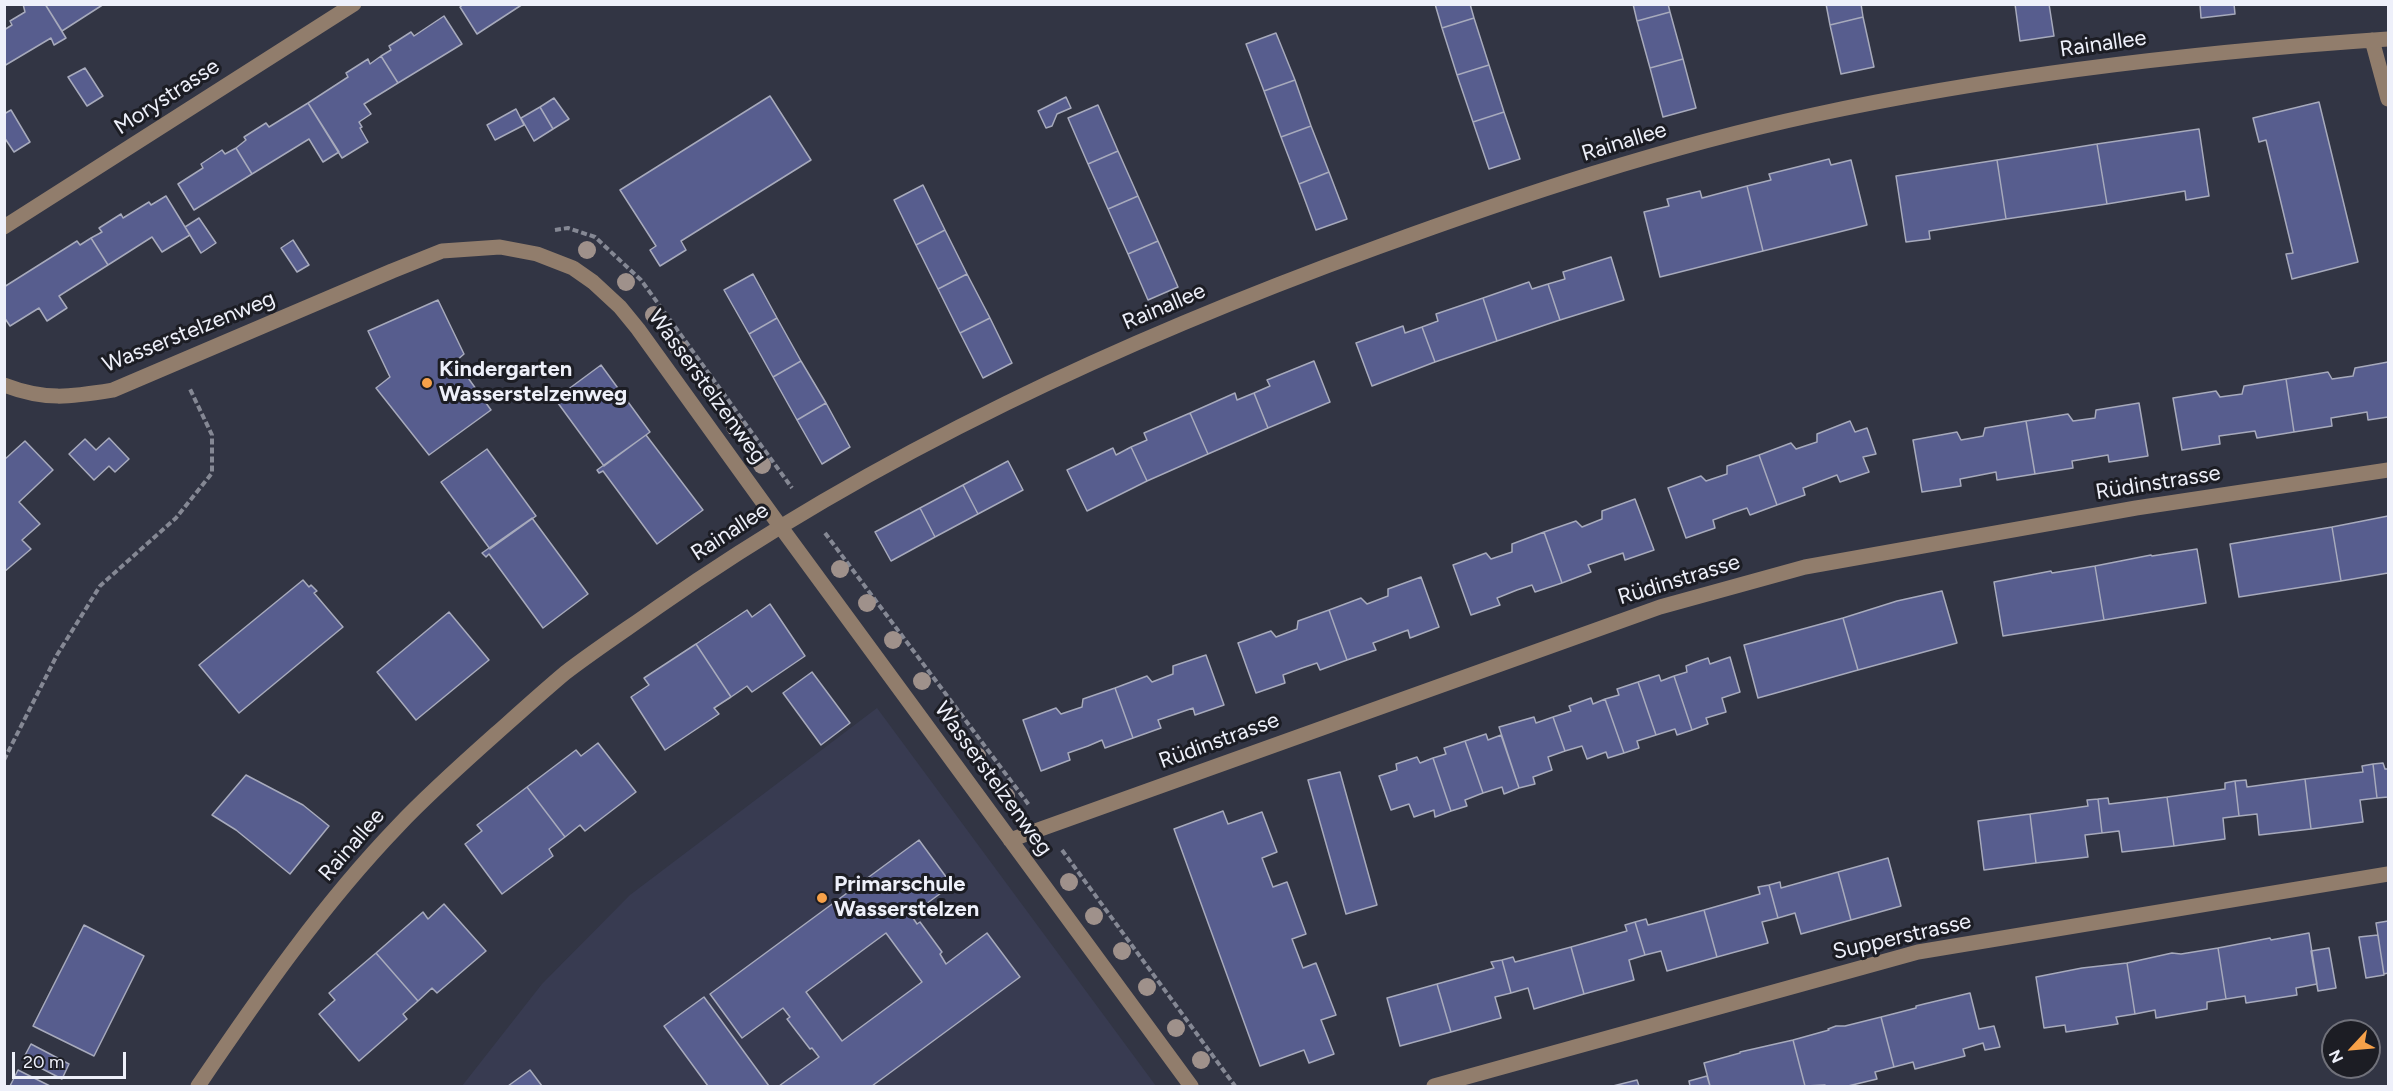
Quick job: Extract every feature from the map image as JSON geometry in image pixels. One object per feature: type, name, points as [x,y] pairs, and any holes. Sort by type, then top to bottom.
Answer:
[{"type":"street","name":"Morystrasse","points":[[4,227],[354,4]]},
{"type":"street","name":"Rainallee","points":[[198,1086],[258,997],[358,869],[400,824],[481,747],[566,672],[715,568],[780,526],[909,451],[1109,354],[1291,279],[1450,221],[1615,167],[1713,140],[1812,116],[1918,95],[2187,55],[2388,39]]},
{"type":"street","points":[[2372,40],[2388,99]]},
{"type":"street","name":"Wasserstelzenweg","points":[[4,386],[30,395],[67,398],[113,390],[442,251],[500,247],[537,254],[573,268],[593,282],[620,307],[671,373],[780,526],[1191,1086]]},
{"type":"street","name":"Rüdinstrasse","points":[[1010,840],[1660,607],[1804,567],[2136,508],[2388,470]]},
{"type":"street","name":"Supperstrasse","points":[[1434,1086],[1918,952],[2388,874]]},
{"type":"path","points":[[537,254],[551,231],[568,228],[595,237],[622,260],[656,298],[808,511],[1045,827],[1235,1086]]},
{"type":"path","points":[[4,760],[57,655],[100,586],[176,518],[212,473],[212,435],[177,364]]},
{"type":"shaded area","name":"Primarschule Wasserstelzen","points":[[877,708],[1156,1086],[462,1086],[542,984],[630,895]]},
{"type":"building","points":[[23,4],[45,4],[66,38],[54,45],[51,38],[4,66],[4,30],[12,25],[10,21],[25,12]]},
{"type":"building","points":[[45,4],[104,4],[62,31]]},
{"type":"building","points":[[464,4],[523,4],[477,34],[460,7]]},
{"type":"building","points":[[1435,4],[1470,4],[1474,18],[1442,28]]},
{"type":"building","points":[[1633,4],[1668,4],[1670,12],[1637,21]]},
{"type":"building","points":[[1826,4],[1861,4],[1863,17],[1830,25]]},
{"type":"building","points":[[2015,4],[2049,4],[2054,36],[2020,41]]},
{"type":"building","points":[[2200,4],[2234,4],[2235,14],[2201,18]]},
{"type":"building","points":[[1670,12],[1683,59],[1650,68],[1637,21]]},
{"type":"building","points":[[444,16],[462,44],[398,83],[381,56],[391,50],[389,46],[411,32],[414,36]]},
{"type":"building","points":[[1863,17],[1874,67],[1841,74],[1830,25]]},
{"type":"building","points":[[1474,18],[1489,65],[1457,75],[1442,28]]},
{"type":"building","points":[[1276,33],[1295,80],[1264,91],[1246,44]]},
{"type":"building","points":[[381,56],[398,83],[364,104],[371,114],[359,122],[368,142],[342,158],[308,103],[348,77],[346,73],[368,59],[370,64]]},
{"type":"building","points":[[1683,59],[1696,108],[1663,117],[1650,68]]},
{"type":"building","points":[[1489,65],[1504,112],[1473,122],[1457,75]]},
{"type":"building","points":[[85,68],[103,96],[87,106],[68,77]]},
{"type":"building","points":[[1295,80],[1311,126],[1281,137],[1264,91]]},
{"type":"building","points":[[770,96],[811,160],[681,241],[686,250],[660,266],[650,250],[656,246],[620,190]]},
{"type":"building","points":[[1066,97],[1071,108],[1057,114],[1052,126],[1046,128],[1038,111]]},
{"type":"building","points":[[554,98],[569,119],[553,129],[540,107]]},
{"type":"building","points":[[2319,102],[2358,262],[2292,279],[2286,254],[2293,253],[2266,140],[2259,142],[2253,118]]},
{"type":"building","points":[[308,103],[339,152],[323,162],[309,139],[252,174],[236,148],[246,140],[244,137],[266,123],[269,127]]},
{"type":"building","points":[[1098,105],[1118,151],[1088,164],[1068,118]]},
{"type":"building","points":[[540,107],[553,129],[534,141],[521,118]]},
{"type":"building","points":[[516,109],[524,125],[495,140],[487,125]]},
{"type":"building","points":[[11,110],[30,142],[14,152],[4,137],[4,114]]},
{"type":"building","points":[[1504,112],[1520,159],[1489,169],[1473,122]]},
{"type":"building","points":[[1311,126],[1329,172],[1299,184],[1281,137]]},
{"type":"building","points":[[2199,129],[2209,196],[2186,200],[2185,191],[2107,204],[2097,144]]},
{"type":"building","points":[[2097,144],[2107,204],[2006,219],[1997,160]]},
{"type":"building","points":[[236,148],[252,174],[194,210],[178,184],[203,168],[201,164],[222,150],[225,154]]},
{"type":"building","points":[[1118,151],[1138,196],[1108,209],[1088,164]]},
{"type":"building","points":[[1829,159],[1831,165],[1851,160],[1867,225],[1763,251],[1747,186],[1771,180],[1769,174]]},
{"type":"building","points":[[1997,160],[2006,219],[1929,231],[1930,239],[1906,242],[1896,176]]},
{"type":"building","points":[[1329,172],[1347,219],[1316,230],[1299,184]]},
{"type":"building","points":[[923,185],[945,230],[916,245],[894,200]]},
{"type":"building","points":[[1747,186],[1763,251],[1660,277],[1644,212],[1669,206],[1667,199],[1700,191],[1702,198]]},
{"type":"building","points":[[166,196],[190,235],[162,252],[152,237],[108,265],[91,238],[102,232],[99,228],[121,214],[123,218],[149,202],[151,205]]},
{"type":"building","points":[[1138,196],[1158,241],[1128,254],[1108,209]]},
{"type":"building","points":[[199,218],[216,243],[201,253],[185,227]]},
{"type":"building","points":[[945,230],[967,274],[938,289],[916,245]]},
{"type":"building","points":[[91,238],[108,265],[59,296],[67,308],[47,321],[39,308],[10,326],[4,317],[4,287],[77,241],[80,245]]},
{"type":"building","points":[[293,240],[309,265],[297,272],[281,248]]},
{"type":"building","points":[[1158,241],[1178,287],[1148,300],[1128,254]]},
{"type":"building","points":[[1611,257],[1624,300],[1560,320],[1548,284],[1565,279],[1563,272]]},
{"type":"building","points":[[753,274],[777,318],[749,334],[724,290]]},
{"type":"building","points":[[967,274],[990,318],[960,333],[938,289]]},
{"type":"building","points":[[1529,282],[1532,289],[1548,284],[1560,320],[1497,341],[1483,298]]},
{"type":"building","points":[[1483,298],[1497,341],[1435,362],[1422,327],[1438,321],[1436,314]]},
{"type":"building","name":"Kindergarten Wasserstelzenweg","points":[[438,300],[464,354],[456,361],[491,410],[429,455],[376,388],[390,377],[368,331]]},
{"type":"building","points":[[777,318],[801,361],[773,377],[749,334]]},
{"type":"building","points":[[990,318],[1012,363],[983,378],[960,333]]},
{"type":"building","points":[[1403,326],[1405,333],[1422,327],[1435,362],[1372,386],[1356,343]]},
{"type":"building","points":[[801,361],[826,403],[797,420],[773,377]]},
{"type":"building","points":[[1314,361],[1330,402],[1268,428],[1254,393],[1270,386],[1267,380]]},
{"type":"building","points":[[2388,362],[2388,417],[2368,420],[2367,412],[2331,418],[2332,426],[2294,432],[2286,379],[2328,372],[2332,379],[2353,376],[2355,368]]},
{"type":"building","points":[[601,365],[650,432],[604,466],[555,399]]},
{"type":"building","points":[[2286,379],[2294,432],[2257,438],[2255,431],[2219,436],[2220,444],[2182,450],[2173,398],[2216,391],[2220,397],[2242,394],[2244,386]]},
{"type":"building","points":[[1235,393],[1237,400],[1254,393],[1268,428],[1208,454],[1190,413]]},
{"type":"building","points":[[826,403],[850,447],[822,464],[797,420]]},
{"type":"building","points":[[2139,403],[2148,456],[2109,462],[2108,455],[2072,461],[2073,468],[2035,474],[2026,421],[2068,414],[2073,421],[2095,418],[2096,410]]},
{"type":"building","points":[[1190,413],[1208,454],[1147,481],[1131,447],[1147,440],[1144,433]]},
{"type":"building","points":[[1850,421],[1855,432],[1867,428],[1876,454],[1863,457],[1869,472],[1840,482],[1837,475],[1803,488],[1805,495],[1777,505],[1759,455],[1791,443],[1796,449],[1817,442],[1817,434]]},
{"type":"building","points":[[2026,421],[2035,474],[1997,480],[1996,472],[1960,479],[1961,486],[1922,492],[1913,440],[1957,432],[1961,440],[1983,436],[1985,428]]},
{"type":"building","points":[[646,435],[703,510],[657,544],[603,471],[599,473],[597,470]]},
{"type":"building","points":[[109,438],[129,459],[115,472],[109,466],[94,480],[69,454],[85,439],[96,450]]},
{"type":"building","points":[[25,441],[53,470],[19,502],[40,524],[22,540],[31,549],[4,572],[4,460]]},
{"type":"building","points":[[1131,447],[1147,481],[1087,511],[1067,470],[1113,448],[1116,455]]},
{"type":"building","points":[[487,449],[536,516],[490,549],[441,482]]},
{"type":"building","points":[[1759,455],[1777,505],[1750,515],[1747,508],[1732,513],[1713,520],[1715,528],[1686,538],[1668,488],[1701,476],[1706,481],[1727,474],[1727,466]]},
{"type":"building","points":[[1008,461],[1023,490],[978,514],[963,485]]},
{"type":"building","points":[[963,485],[978,514],[935,537],[920,508]]},
{"type":"building","points":[[1635,499],[1654,550],[1625,560],[1623,553],[1588,565],[1591,572],[1562,583],[1544,532],[1576,521],[1582,527],[1602,519],[1602,511]]},
{"type":"building","points":[[920,508],[935,537],[891,561],[875,532]]},
{"type":"building","points":[[2388,516],[2388,573],[2341,581],[2332,527]]},
{"type":"building","points":[[532,518],[588,594],[543,628],[489,554],[486,557],[482,553]]},
{"type":"building","points":[[2332,527],[2341,581],[2239,597],[2230,544]]},
{"type":"building","points":[[1544,532],[1562,583],[1535,592],[1532,585],[1517,590],[1497,598],[1500,605],[1471,615],[1453,565],[1486,553],[1491,559],[1512,552],[1512,544]]},
{"type":"building","points":[[2197,549],[2206,603],[2104,620],[2095,566]]},
{"type":"building","points":[[2095,566],[2104,620],[2003,636],[1994,582],[2051,571],[2052,573]]},
{"type":"building","points":[[1421,577],[1439,627],[1410,638],[1408,630],[1373,643],[1376,650],[1347,660],[1329,610],[1361,598],[1367,604],[1388,596],[1388,589]]},
{"type":"building","points":[[303,580],[317,591],[314,593],[343,627],[239,713],[199,665]]},
{"type":"building","points":[[1942,591],[1957,643],[1858,670],[1843,618],[1897,601]]},
{"type":"building","points":[[770,604],[805,656],[752,692],[747,686],[731,697],[696,644],[747,610],[752,617]]},
{"type":"building","points":[[1329,610],[1347,660],[1320,670],[1317,663],[1302,668],[1283,675],[1285,683],[1256,693],[1238,643],[1271,631],[1276,637],[1297,629],[1298,621]]},
{"type":"building","points":[[449,612],[489,660],[416,720],[377,672]]},
{"type":"building","points":[[1843,618],[1858,670],[1758,698],[1744,645]]},
{"type":"building","points":[[696,644],[731,697],[714,708],[719,714],[665,750],[631,697],[649,685],[644,678]]},
{"type":"building","points":[[1206,655],[1224,705],[1195,715],[1193,708],[1158,720],[1161,728],[1133,738],[1115,688],[1147,676],[1152,682],[1173,674],[1173,666]]},
{"type":"building","points":[[1730,657],[1740,692],[1722,698],[1726,712],[1706,718],[1708,724],[1692,730],[1674,676],[1687,672],[1686,666],[1696,662],[1708,658],[1710,664]]},
{"type":"building","points":[[812,672],[850,723],[821,745],[783,693]]},
{"type":"building","points":[[1659,675],[1661,681],[1674,676],[1692,730],[1677,735],[1675,729],[1656,735],[1638,682]]},
{"type":"building","points":[[1638,682],[1656,735],[1637,741],[1639,748],[1624,753],[1605,699],[1619,695],[1617,689]]},
{"type":"building","points":[[1115,688],[1133,738],[1105,748],[1102,740],[1068,753],[1070,760],[1041,771],[1023,720],[1056,708],[1061,714],[1082,707],[1083,699]]},
{"type":"building","points":[[1591,698],[1593,704],[1605,699],[1624,753],[1608,758],[1606,752],[1587,759],[1582,746],[1565,751],[1553,717],[1571,711],[1569,706]]},
{"type":"building","points":[[1534,717],[1536,723],[1553,717],[1565,751],[1548,757],[1552,770],[1533,777],[1535,784],[1519,788],[1499,727]]},
{"type":"building","points":[[1486,734],[1488,740],[1501,735],[1519,788],[1504,794],[1502,787],[1483,793],[1465,741]]},
{"type":"building","points":[[1465,741],[1483,793],[1465,800],[1467,806],[1451,811],[1433,758],[1446,754],[1444,748]]},
{"type":"building","points":[[598,743],[636,792],[585,831],[580,825],[565,837],[527,787],[576,750],[581,756]]},
{"type":"building","points":[[1417,757],[1420,763],[1433,758],[1451,811],[1435,817],[1434,810],[1414,817],[1409,804],[1391,810],[1379,776],[1397,770],[1396,764]]},
{"type":"building","points":[[2383,763],[2385,769],[2388,769],[2388,797],[2377,798],[2373,764]]},
{"type":"building","points":[[2373,764],[2377,798],[2360,800],[2363,822],[2311,829],[2305,779],[2363,772],[2362,766]]},
{"type":"building","points":[[1340,772],[1377,905],[1346,914],[1308,780]]},
{"type":"building","points":[[246,775],[303,805],[329,826],[290,874],[236,830],[212,815]]},
{"type":"building","points":[[2305,779],[2311,829],[2259,835],[2257,814],[2239,816],[2235,781],[2246,780],[2247,787]]},
{"type":"building","points":[[2235,781],[2239,816],[2223,818],[2225,839],[2174,846],[2167,797],[2225,789],[2225,783]]},
{"type":"building","points":[[527,787],[565,837],[549,849],[553,856],[502,894],[465,844],[482,831],[477,825]]},
{"type":"building","points":[[2167,797],[2174,846],[2122,852],[2119,831],[2102,833],[2098,799],[2108,798],[2109,804]]},
{"type":"building","points":[[2098,799],[2102,833],[2085,835],[2088,857],[2036,863],[2030,814],[2088,806],[2087,800]]},
{"type":"building","points":[[1223,811],[1228,824],[1262,812],[1277,852],[1262,858],[1273,887],[1287,882],[1306,934],[1292,939],[1303,968],[1316,963],[1336,1015],[1321,1020],[1334,1054],[1309,1063],[1304,1050],[1260,1066],[1174,829]]},
{"type":"building","points":[[2030,814],[2036,863],[1984,870],[1978,821]]},
{"type":"building","points":[[919,840],[952,885],[911,915],[917,924],[920,922],[942,952],[940,954],[946,964],[987,933],[1020,977],[872,1086],[779,1086],[819,1057],[787,1019],[790,1017],[783,1008],[742,1038],[710,994]],"holes":[[[886,933],[922,982],[842,1041],[806,992]]]},
{"type":"building","points":[[1888,858],[1901,906],[1851,920],[1838,872]]},
{"type":"building","points":[[1838,872],[1851,920],[1801,934],[1795,913],[1778,918],[1769,885],[1780,882],[1781,888]]},
{"type":"building","points":[[1769,885],[1778,918],[1762,922],[1768,943],[1717,957],[1704,910],[1760,894],[1758,887]]},
{"type":"building","points":[[444,904],[486,951],[437,993],[432,988],[418,1001],[376,953],[423,912],[428,919]]},
{"type":"building","points":[[1704,910],[1717,957],[1667,971],[1661,951],[1645,955],[1635,922],[1646,919],[1648,925]]},
{"type":"building","points":[[2388,921],[2388,973],[2384,974],[2376,923]]},
{"type":"building","points":[[1635,922],[1645,955],[1629,960],[1634,980],[1584,994],[1571,947],[1627,931],[1625,925]]},
{"type":"building","points":[[84,925],[144,956],[94,1056],[33,1026]]},
{"type":"building","points":[[2309,933],[2317,984],[2296,988],[2297,995],[2246,1003],[2245,996],[2226,999],[2218,948]]},
{"type":"building","points":[[2378,935],[2384,975],[2366,978],[2359,937]]},
{"type":"building","points":[[1571,947],[1584,994],[1534,1009],[1528,988],[1511,993],[1502,960],[1513,957],[1515,962]]},
{"type":"building","points":[[2218,948],[2226,999],[2207,1002],[2207,1009],[2156,1018],[2155,1010],[2135,1014],[2127,963],[2172,953],[2181,954]]},
{"type":"building","points":[[2329,948],[2336,988],[2318,991],[2311,951]]},
{"type":"building","points":[[376,953],[418,1001],[403,1014],[407,1019],[359,1061],[319,1014],[335,1000],[329,993]]},
{"type":"building","points":[[1502,960],[1511,993],[1495,997],[1501,1018],[1451,1032],[1437,984],[1494,968],[1491,962]]},
{"type":"building","points":[[2127,963],[2135,1014],[2116,1017],[2118,1024],[2066,1032],[2065,1025],[2044,1028],[2036,977],[2082,968]]},
{"type":"building","points":[[1437,984],[1451,1032],[1400,1046],[1387,998]]},
{"type":"building","points":[[1970,993],[1979,1029],[1994,1026],[2000,1047],[1985,1050],[1983,1043],[1963,1049],[1965,1056],[1915,1069],[1913,1062],[1894,1067],[1881,1017]]},
{"type":"building","points":[[704,997],[769,1086],[708,1086],[664,1026]]},
{"type":"building","points":[[1881,1017],[1894,1067],[1875,1072],[1877,1079],[1848,1086],[1805,1086],[1793,1040],[1836,1026]]},
{"type":"building","points":[[1793,1040],[1805,1086],[1710,1086],[1704,1063]]},
{"type":"building","points":[[31,1044],[69,1064],[62,1079],[23,1059]]},
{"type":"building","points":[[18,1070],[50,1086],[10,1086]]},
{"type":"building","points":[[530,1070],[542,1086],[508,1086]]},
{"type":"building","points":[[1707,1076],[1710,1086],[1690,1086],[1689,1081]]},
{"type":"building","points":[[1637,1080],[1639,1086],[1613,1086]]},
{"type":"place","name":"Kindergarten Wasserstelzenweg","points":[[427,383]]},
{"type":"place","name":"Primarschule Wasserstelzen","points":[[822,898]]}]
